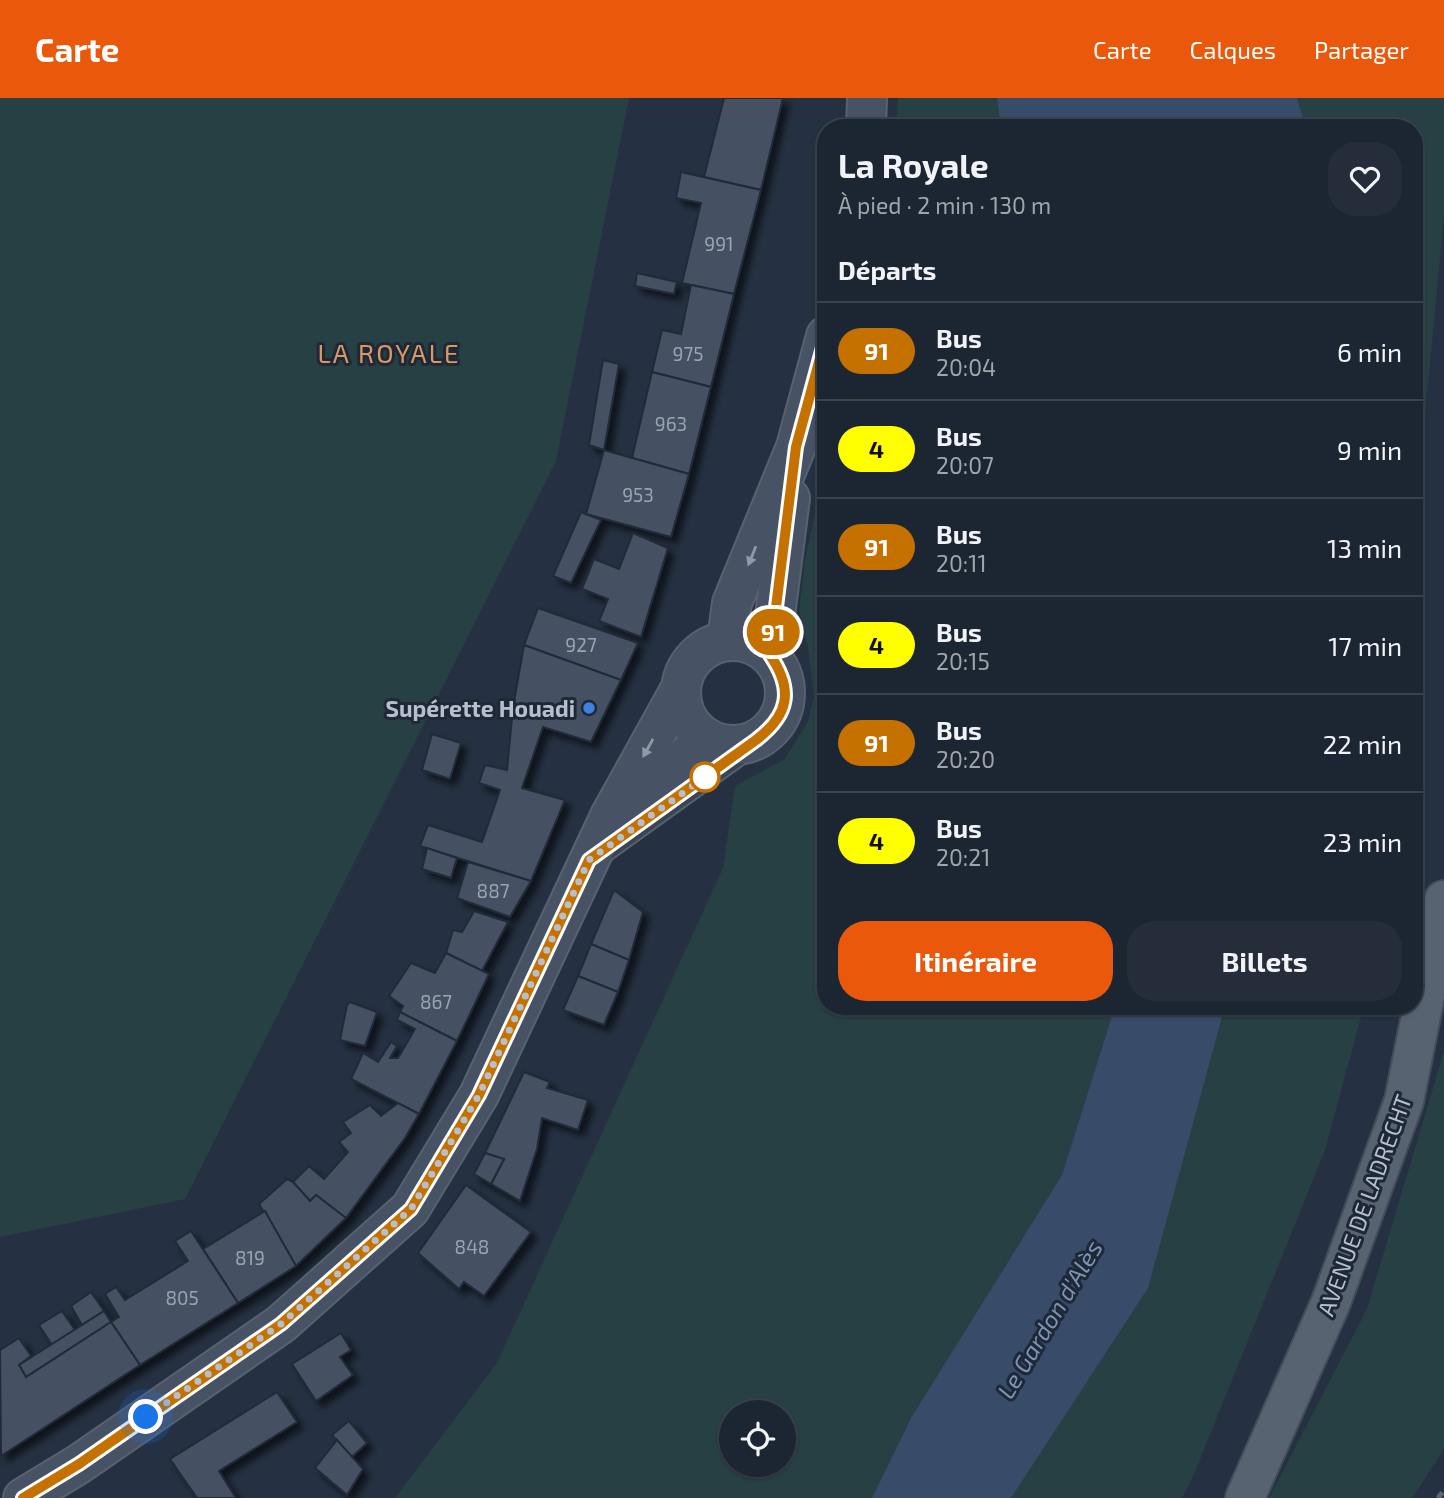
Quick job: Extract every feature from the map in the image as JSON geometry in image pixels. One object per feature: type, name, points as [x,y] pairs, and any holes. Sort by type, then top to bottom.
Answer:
[{"type":"main road","points":[[866,119],[867,98]]},
{"type":"main road","points":[[727,640],[732,603],[796,447],[817,369]]},
{"type":"main road","points":[[770,655],[796,447]]},
{"type":"main road","points":[[727,640],[758,646],[770,655],[780,669],[785,685],[785,701],[780,717],[770,730],[756,740],[741,745],[724,745],[708,739],[696,730],[687,718],[681,688],[684,674],[692,661],[713,644],[727,640]]},
{"type":"main road","points":[[23,1498],[79,1464],[281,1324],[411,1209],[479,1095],[610,816],[681,688]]},
{"type":"main road","points":[[610,816],[708,739]]},
{"type":"main road","name":"AVENUE DE LADRECHT","points":[[1423,1006],[1444,900]]},
{"type":"main road","name":"AVENUE DE LADRECHT","points":[[1245,1498],[1331,1302],[1404,1101],[1421,1015]]},
{"type":"lane","points":[[589,860],[756,740]]},
{"type":"green space","points":[[0,98],[629,98],[556,461],[185,1199],[0,1237]]},
{"type":"green space","points":[[898,98],[997,98],[1000,119],[897,119]]},
{"type":"green space","points":[[1297,98],[1444,98],[1444,215],[1423,438],[1423,119],[1303,119]]},
{"type":"green space","points":[[817,505],[817,1015],[1112,1015],[1062,1175],[911,1418],[872,1498],[395,1498],[497,1363],[723,868],[735,786],[785,759],[808,721],[814,696],[808,647],[799,611],[805,559]]},
{"type":"green space","points":[[1208,1015],[1362,1015],[1325,1150],[1182,1498],[978,1498]]},
{"type":"green space","points":[[1444,1051],[1444,1449],[1412,1498],[1269,1498],[1367,1309]]},
{"type":"water","points":[[997,98],[1297,98],[1303,119],[1000,119]]},
{"type":"water","name":"Le Gardon d'Alès","points":[[1112,1015],[1223,1015],[1148,1288],[1011,1498],[872,1498],[911,1418],[1062,1175]]},
{"type":"building","points":[[724,98],[783,98],[761,190],[704,177]]},
{"type":"building","points":[[681,172],[761,190],[734,294],[682,283],[701,203],[676,198]]},
{"type":"building","points":[[637,273],[677,282],[674,294],[635,286]]},
{"type":"building","points":[[691,285],[734,294],[711,387],[652,372],[662,330],[681,334]]},
{"type":"building","points":[[603,360],[619,364],[604,450],[589,445]]},
{"type":"building","points":[[652,372],[711,387],[689,474],[632,458]]},
{"type":"building","points":[[604,450],[689,474],[671,537],[586,514]]},
{"type":"building","points":[[581,512],[601,520],[571,583],[553,576]]},
{"type":"building","points":[[633,533],[668,548],[641,637],[599,621],[608,599],[582,589],[594,559],[619,569]]},
{"type":"building","points":[[538,608],[638,643],[621,680],[524,645]]},
{"type":"building","points":[[524,645],[621,680],[591,742],[543,727],[522,788],[565,800],[531,881],[420,846],[428,825],[482,842],[500,790],[479,783],[485,765],[507,770],[513,707]]},
{"type":"building","points":[[432,734],[461,743],[450,779],[422,770]]},
{"type":"building","points":[[427,848],[457,858],[451,878],[422,869]]},
{"type":"building","points":[[468,862],[531,881],[510,917],[457,898]]},
{"type":"building","points":[[614,890],[643,912],[629,960],[591,944]]},
{"type":"building","points":[[474,911],[508,922],[482,971],[446,953],[453,930],[462,932]]},
{"type":"building","points":[[591,944],[629,960],[618,992],[578,976]]},
{"type":"building","points":[[446,953],[489,974],[457,1041],[400,1012],[403,1006],[389,996],[411,963],[435,973]]},
{"type":"building","points":[[578,976],[618,992],[604,1025],[563,1010]]},
{"type":"building","points":[[350,1002],[377,1012],[365,1046],[340,1040],[347,1005]]},
{"type":"building","points":[[400,1012],[457,1041],[419,1114],[351,1079],[363,1053],[378,1062],[391,1042],[397,1046],[390,1058],[398,1058],[415,1029],[397,1020]]},
{"type":"building","points":[[524,1072],[550,1082],[547,1088],[588,1100],[578,1130],[542,1118],[537,1149],[520,1201],[491,1184],[504,1159],[485,1153]]},
{"type":"building","points":[[398,1103],[419,1114],[405,1138],[346,1218],[316,1195],[310,1201],[293,1182],[309,1166],[324,1179],[348,1152],[339,1142],[351,1133],[343,1122],[370,1105],[381,1116]]},
{"type":"building","points":[[485,1153],[504,1159],[491,1184],[474,1174]]},
{"type":"building","points":[[287,1179],[310,1201],[316,1195],[346,1218],[296,1266],[259,1204]]},
{"type":"building","points":[[466,1185],[531,1232],[484,1296],[464,1282],[459,1289],[418,1253]]},
{"type":"building","points":[[265,1211],[296,1266],[238,1303],[203,1249]]},
{"type":"building","points":[[191,1231],[238,1303],[140,1365],[111,1322],[119,1317],[105,1294],[116,1287],[125,1300],[188,1261],[175,1241]]},
{"type":"building","points":[[91,1292],[104,1311],[82,1325],[71,1306]]},
{"type":"building","points":[[62,1311],[75,1330],[52,1345],[39,1325]]},
{"type":"building","points":[[104,1311],[111,1322],[26,1377],[19,1365]]},
{"type":"building","points":[[111,1322],[140,1365],[1,1456],[0,1350],[19,1338],[31,1356],[19,1365],[26,1377]]},
{"type":"building","points":[[341,1333],[351,1350],[340,1357],[353,1375],[316,1401],[292,1364]]},
{"type":"building","points":[[277,1392],[297,1422],[219,1471],[236,1498],[197,1498],[170,1459]]},
{"type":"building","points":[[349,1421],[367,1443],[352,1457],[332,1435]]},
{"type":"building","points":[[337,1440],[363,1469],[347,1495],[315,1468]]},
{"type":"railway","points":[[1438,1498],[1444,1490]]},
{"type":"bus line","name":"91","points":[[23,1498],[79,1464],[281,1324],[411,1209],[479,1095],[589,860],[770,730],[780,717],[785,701],[785,685],[780,669],[770,655],[796,447],[817,369]]},
{"type":"place","name":"Supérette Houadi","points":[[589,708]]},
{"type":"district","name":"LA ROYALE","points":[[389,352]]},
{"type":"route","points":[[146,1417],[281,1324],[411,1209],[479,1095],[589,860],[705,777]]}]
